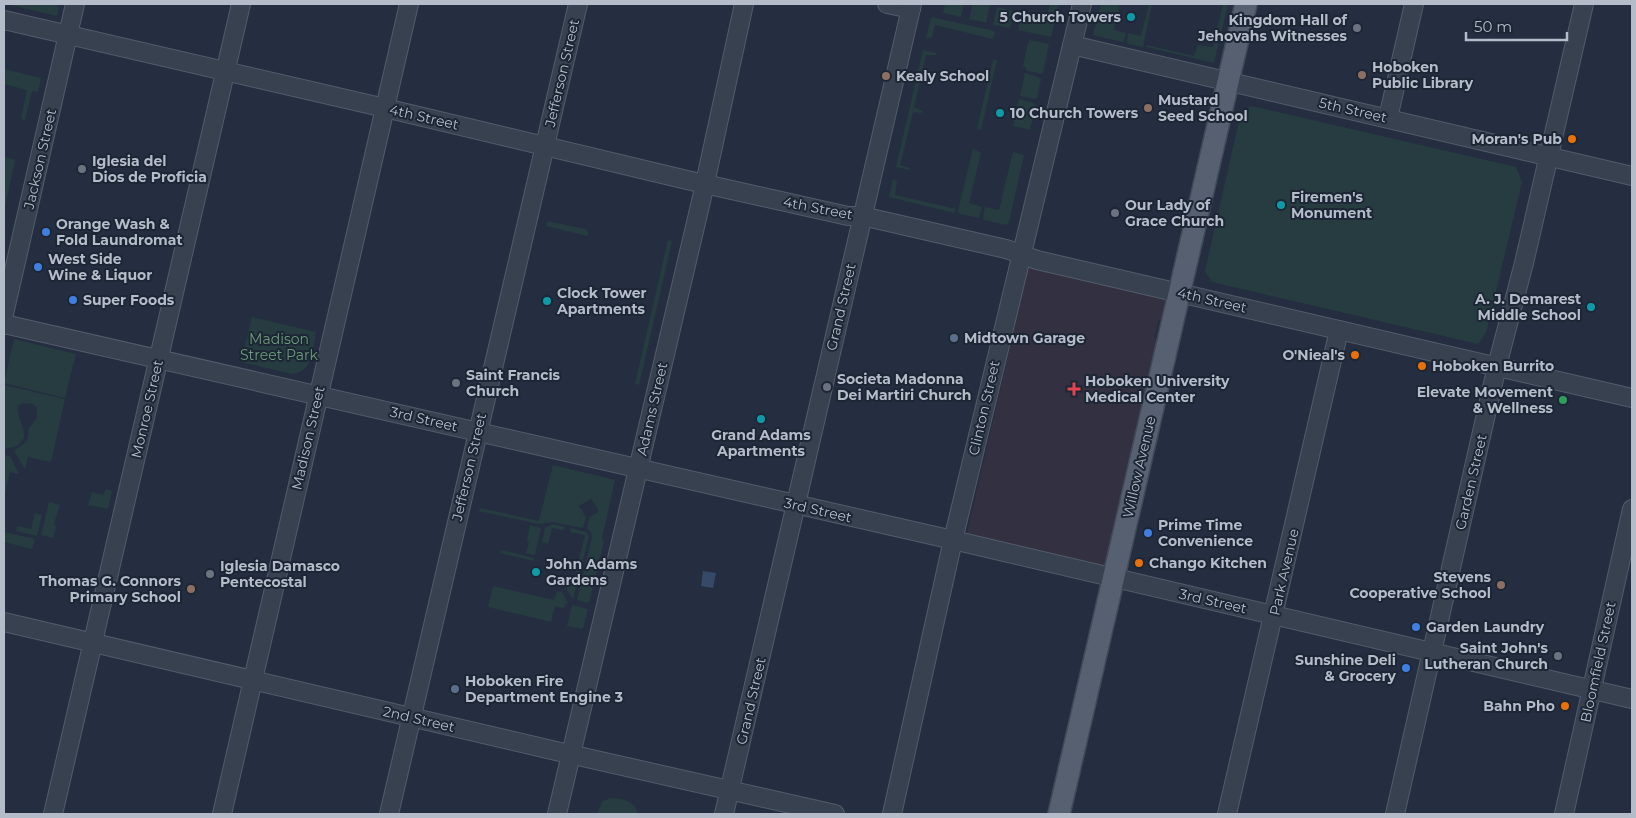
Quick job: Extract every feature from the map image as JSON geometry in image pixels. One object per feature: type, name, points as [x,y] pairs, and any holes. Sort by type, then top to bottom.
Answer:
[{"type":"main road","name":"Willow Avenue","points":[[1059,814],[1246,4]]},
{"type":"street","name":"Jackson Street","points":[[4,314],[75,4]]},
{"type":"street","name":"Monroe Street","points":[[53,814],[241,4]]},
{"type":"street","name":"Madison Street","points":[[222,814],[409,4]]},
{"type":"street","name":"Jefferson Street","points":[[389,814],[578,4]]},
{"type":"street","name":"Adams Street","points":[[557,814],[705,184],[744,4]]},
{"type":"street","points":[[887,4],[912,7]]},
{"type":"street","name":"Clinton Street","points":[[892,814],[953,540],[1082,4]]},
{"type":"street","points":[[1388,118],[1414,4]]},
{"type":"street","name":"Garden Street","points":[[1395,814],[1497,366],[1524,263],[1584,4]]},
{"type":"street","name":"Grand Street","points":[[724,814],[912,7]]},
{"type":"street","name":"4th Street","points":[[4,20],[705,184],[848,216],[862,216],[1006,249],[1037,260],[1632,398]]},
{"type":"street","name":"5th Street","points":[[1072,45],[1632,176]]},
{"type":"street","name":"3rd Street","points":[[4,324],[953,540],[1632,699]]},
{"type":"street","name":"Park Avenue","points":[[1228,814],[1339,330]]},
{"type":"street","name":"Bloomfield Street","points":[[1564,814],[1632,509]]},
{"type":"street","name":"2nd Street","points":[[4,622],[835,814]]},
{"type":"shaded area","name":"Hoboken University Medical Center","points":[[1031,268],[1166,299],[1167,302],[1164,316],[1158,322],[1155,336],[1158,344],[1107,566],[1104,567],[968,535],[967,533],[1028,269]]},
{"type":"green space","points":[[7,4],[59,4],[57,16]]},
{"type":"green space","points":[[945,4],[964,4],[961,17],[943,13]]},
{"type":"green space","points":[[973,4],[990,5],[986,23],[969,19]]},
{"type":"green space","points":[[1050,4],[1059,4],[1051,37],[1018,30],[1021,16],[1045,21]]},
{"type":"green space","points":[[1101,4],[1120,4],[1114,30],[1126,33],[1124,41],[1093,35]]},
{"type":"green space","points":[[1149,4],[1152,4],[1143,47],[1128,44],[1128,33],[1141,36]]},
{"type":"green space","points":[[1223,4],[1228,4],[1214,63],[1146,47],[1147,45],[1194,56],[1198,45],[1213,47]]},
{"type":"green space","points":[[997,7],[1014,11],[1010,28],[993,25]]},
{"type":"green space","points":[[931,17],[995,31],[993,39],[935,25],[932,37],[926,39]]},
{"type":"green space","points":[[1029,40],[1049,44],[1043,73],[1041,74],[1026,70],[1026,67],[1023,66]]},
{"type":"green space","points":[[923,50],[936,53],[936,55],[926,55],[914,107],[923,111],[921,113],[913,112],[900,165],[910,170],[896,167]]},
{"type":"green space","points":[[993,60],[997,60],[981,130],[977,129]]},
{"type":"green space","points":[[4,69],[41,78],[38,92],[32,91],[24,121],[21,118],[27,90],[4,84]]},
{"type":"green space","points":[[1025,73],[1041,79],[1037,98],[1035,99],[1020,96]]},
{"type":"green space","points":[[1019,99],[1034,103],[1036,106],[1030,130],[1013,126]]},
{"type":"green space","points":[[1251,106],[1516,167],[1522,182],[1486,333],[1478,344],[1212,282],[1205,271],[1241,112]]},
{"type":"green space","points":[[973,149],[981,153],[969,203],[982,207],[979,218],[960,214],[958,211]]},
{"type":"green space","points":[[1013,152],[1024,155],[1009,222],[1006,225],[985,220],[983,218],[985,207],[999,210]]},
{"type":"green space","points":[[4,157],[14,159],[15,161],[4,211]]},
{"type":"green space","points":[[893,179],[897,182],[895,195],[956,209],[954,213],[889,197]]},
{"type":"green space","points":[[547,221],[585,229],[588,232],[588,236],[546,226]]},
{"type":"green space","points":[[668,240],[672,241],[639,385],[635,384]]},
{"type":"green space","name":"Madison Street Park","points":[[252,317],[316,332],[313,352],[305,368],[293,374],[241,362]]},
{"type":"green space","points":[[14,339],[76,354],[65,398],[4,383]]},
{"type":"green space","points":[[4,385],[65,399],[51,462],[28,457],[25,469],[14,451],[27,441],[29,428],[37,418],[37,408],[33,404],[22,403],[18,406],[24,438],[17,446],[4,449]]},
{"type":"green space","points":[[4,455],[10,456],[19,474],[10,472],[4,497]]},
{"type":"green space","points":[[553,465],[615,480],[602,538],[604,541],[589,603],[577,600],[592,537],[591,532],[587,529],[589,518],[599,511],[591,499],[579,506],[586,517],[583,528],[553,522],[539,524],[479,511],[480,508],[539,521]]},
{"type":"green space","points":[[106,489],[112,491],[108,509],[88,505],[92,492],[103,495]]},
{"type":"green space","points":[[49,502],[60,505],[54,523],[56,527],[53,538],[41,535]]},
{"type":"green space","points":[[35,513],[42,515],[37,536],[16,531],[17,526],[31,529]]},
{"type":"green space","points":[[553,524],[565,527],[564,530],[552,528],[548,544],[542,542],[545,528]]},
{"type":"green space","points":[[530,525],[541,528],[535,555],[526,553],[529,543],[527,540]]},
{"type":"green space","points":[[571,528],[586,532],[589,536],[573,599],[567,590],[568,583],[573,584],[585,535],[570,532]]},
{"type":"green space","points":[[4,532],[35,539],[32,549],[4,542]]},
{"type":"green space","points":[[501,550],[534,558],[534,561],[500,553]]},
{"type":"green space","points":[[493,586],[554,600],[557,591],[562,592],[568,603],[564,608],[555,606],[551,622],[488,607]]},
{"type":"green space","points":[[572,605],[588,609],[583,629],[567,626]]},
{"type":"green space","points":[[610,798],[631,803],[638,814],[597,814],[602,802]]},
{"type":"water","points":[[703,571],[716,573],[713,588],[701,586]]},
{"type":"place","name":"5 Church Towers","points":[[1131,17]]},
{"type":"place","name":"Kingdom Hall of Jehovahs Witnesses","points":[[1357,28]]},
{"type":"place","name":"Hoboken Public Library","points":[[1362,75]]},
{"type":"place","name":"Kealy School","points":[[886,76]]},
{"type":"place","name":"Mustard Seed School","points":[[1148,108]]},
{"type":"place","name":"10 Church Towers","points":[[1000,113]]},
{"type":"place","name":"Moran's Pub","points":[[1572,139]]},
{"type":"place","name":"Iglesia del Dios de Proficia","points":[[82,169]]},
{"type":"place","name":"Firemen's Monument","points":[[1281,205]]},
{"type":"place","name":"Our Lady of Grace Church","points":[[1115,213]]},
{"type":"place","name":"Orange Wash & Fold Laundromat","points":[[46,232]]},
{"type":"place","name":"West Side Wine & Liquor","points":[[38,267]]},
{"type":"place","name":"Super Foods","points":[[73,300]]},
{"type":"place","name":"Clock Tower Apartments","points":[[547,301]]},
{"type":"place","name":"A. J. Demarest Middle School","points":[[1591,307]]},
{"type":"place","name":"Midtown Garage","points":[[954,338]]},
{"type":"place","name":"O'Nieal's","points":[[1355,355]]},
{"type":"place","name":"Hoboken Burrito","points":[[1422,366]]},
{"type":"place","name":"Saint Francis Church","points":[[456,383]]},
{"type":"place","name":"Societa Madonna Dei Martiri Church","points":[[827,387]]},
{"type":"place","name":"Hoboken University Medical Center","points":[[1074,389]]},
{"type":"place","name":"Elevate Movement & Wellness","points":[[1563,400]]},
{"type":"place","name":"Grand Adams Apartments","points":[[761,419]]},
{"type":"place","name":"Prime Time Convenience","points":[[1148,533]]},
{"type":"place","name":"Chango Kitchen","points":[[1139,563]]},
{"type":"place","name":"John Adams Gardens","points":[[536,572]]},
{"type":"place","name":"Iglesia Damasco Pentecostal","points":[[210,574]]},
{"type":"place","name":"Stevens Cooperative School","points":[[1501,585]]},
{"type":"place","name":"Thomas G. Connors Primary School","points":[[191,589]]},
{"type":"place","name":"Garden Laundry","points":[[1416,627]]},
{"type":"place","name":"Saint John's Lutheran Church","points":[[1558,656]]},
{"type":"place","name":"Sunshine Deli & Grocery","points":[[1406,668]]},
{"type":"place","name":"Hoboken Fire Department Engine 3","points":[[455,689]]},
{"type":"place","name":"Bahn Pho","points":[[1565,706]]}]
